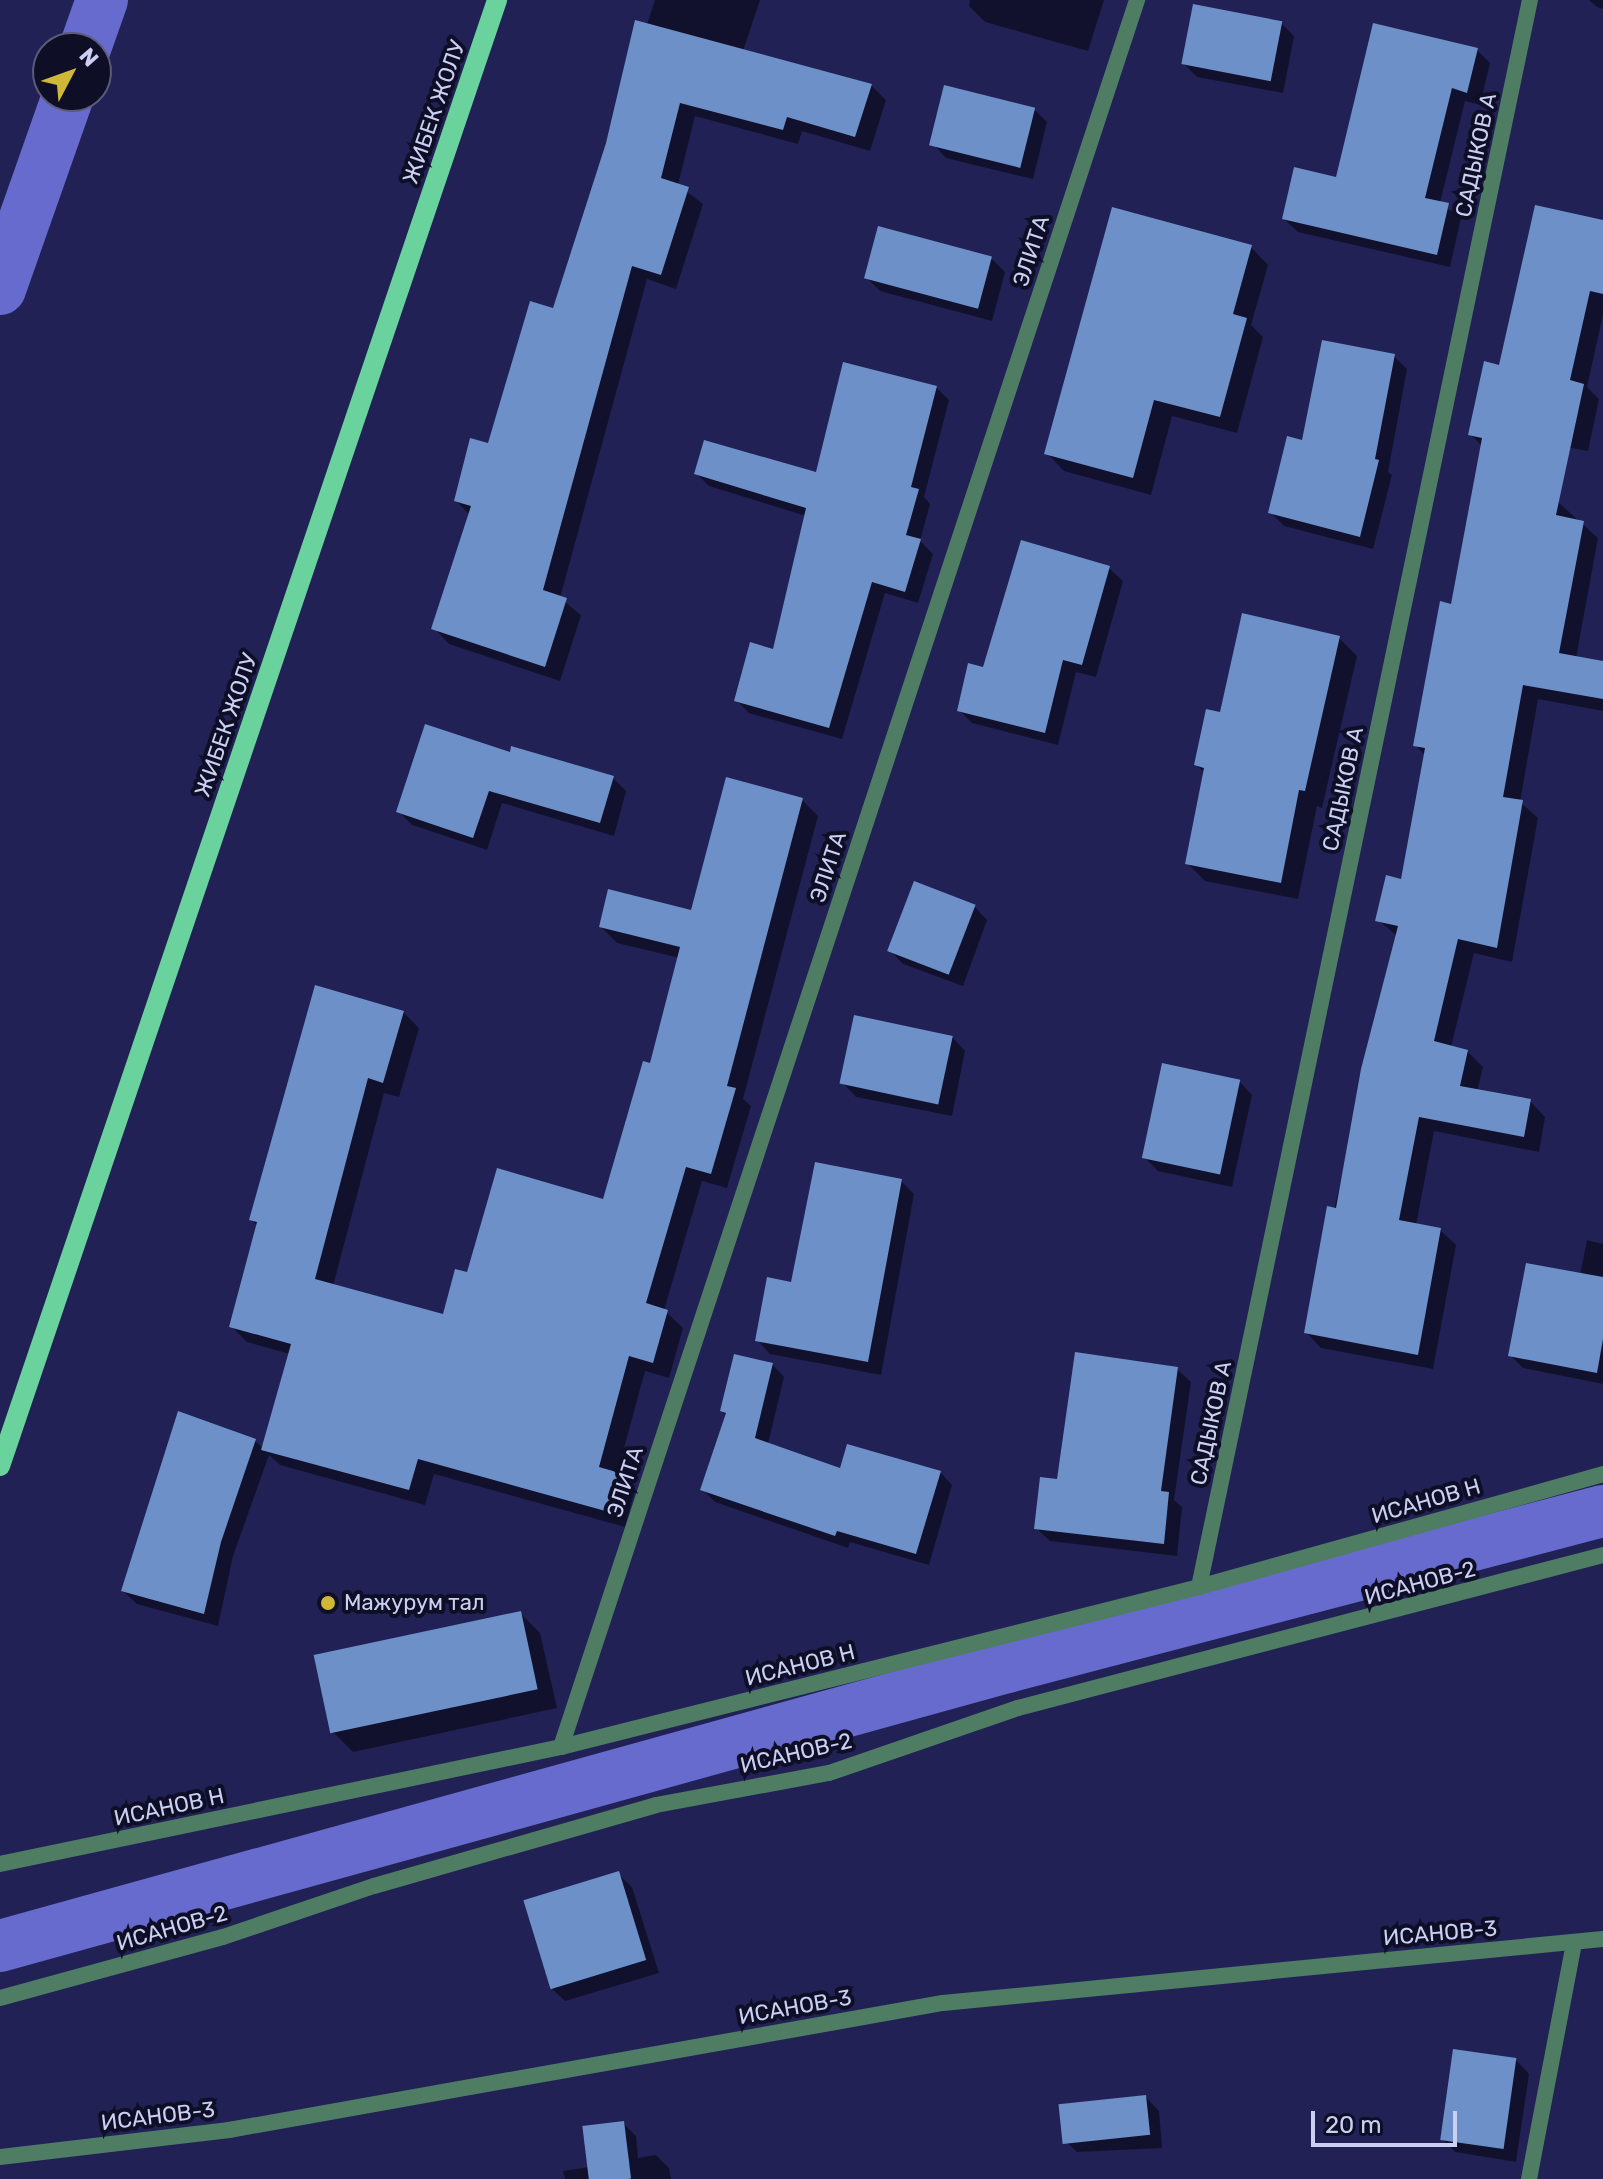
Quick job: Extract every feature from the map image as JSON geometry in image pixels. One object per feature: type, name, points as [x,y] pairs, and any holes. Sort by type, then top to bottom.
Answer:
[{"type":"main road","name":"ЖИБЕК ЖОЛУ","points":[[0,1466],[497,0]]},
{"type":"street","name":"ЭЛИТА","points":[[561,1747],[1137,0]]},
{"type":"street","name":"САДЫКОВ А","points":[[1199,1587],[1530,0]]},
{"type":"street","name":"ИСАНОВ Н","points":[[0,1864],[561,1747],[1199,1587],[1603,1474]]},
{"type":"street","name":"ИСАНОВ-2","points":[[0,1998],[223,1937],[374,1886],[656,1805],[829,1773],[1018,1708],[1603,1555]]},
{"type":"street","name":"ИСАНОВ-3","points":[[0,2157],[229,2130],[943,2003],[1603,1939]]},
{"type":"street","points":[[1529,2179],[1574,1943]]},
{"type":"building","points":[[1193,4],[1282,21],[1271,81],[1181,64]]},
{"type":"building","points":[[635,20],[872,84],[855,137],[787,117],[783,130],[680,103],[661,178],[689,187],[661,275],[632,266],[543,590],[567,598],[545,667],[431,629],[471,506],[454,501],[470,438],[488,443],[530,301],[553,308],[606,143]]},
{"type":"building","points":[[1373,23],[1478,48],[1467,93],[1452,88],[1425,198],[1449,203],[1437,255],[1282,219],[1294,167],[1336,177]]},
{"type":"building","points":[[944,85],[1035,108],[1020,168],[929,145]]},
{"type":"building","points":[[1535,205],[1603,220],[1603,294],[1590,291],[1570,380],[1584,384],[1556,515],[1584,521],[1559,653],[1603,661],[1603,699],[1523,685],[1503,797],[1523,800],[1497,948],[1458,939],[1434,1041],[1468,1050],[1460,1086],[1531,1099],[1524,1137],[1419,1117],[1399,1220],[1441,1228],[1418,1355],[1304,1333],[1327,1206],[1336,1208],[1361,1069],[1398,926],[1375,921],[1386,875],[1401,879],[1425,748],[1413,746],[1440,601],[1451,604],[1482,438],[1468,435],[1484,361],[1499,365]]},
{"type":"building","points":[[1112,207],[1252,245],[1233,314],[1247,318],[1220,417],[1154,400],[1133,478],[1044,454]]},
{"type":"building","points":[[878,226],[992,257],[978,309],[864,278]]},
{"type":"building","points":[[1322,340],[1395,354],[1375,459],[1379,460],[1360,537],[1268,513],[1287,436],[1302,440]]},
{"type":"building","points":[[843,362],[937,386],[911,487],[919,489],[906,535],[921,539],[905,592],[872,582],[829,728],[734,701],[750,642],[773,649],[806,508],[694,474],[704,440],[816,472]]},
{"type":"building","points":[[1021,540],[1110,566],[1082,665],[1063,660],[1045,733],[957,711],[968,663],[983,667]]},
{"type":"building","points":[[1242,613],[1340,636],[1305,791],[1299,790],[1281,883],[1185,864],[1204,768],[1194,765],[1206,709],[1220,712]]},
{"type":"building","points":[[425,724],[510,752],[511,746],[614,776],[600,823],[489,791],[473,838],[396,812]]},
{"type":"building","points":[[726,777],[803,798],[727,1086],[736,1088],[711,1174],[686,1167],[646,1303],[668,1310],[653,1363],[629,1356],[599,1467],[620,1473],[609,1512],[418,1459],[409,1490],[261,1450],[291,1344],[229,1327],[257,1222],[249,1220],[315,985],[404,1011],[383,1083],[368,1078],[315,1279],[443,1314],[455,1269],[467,1272],[497,1168],[603,1199],[643,1061],[650,1063],[680,947],[599,927],[608,889],[691,910]]},
{"type":"building","points":[[914,881],[976,905],[949,975],[887,951]]},
{"type":"building","points":[[854,1015],[953,1036],[938,1104],[839,1083]]},
{"type":"building","points":[[1162,1063],[1240,1080],[1220,1175],[1142,1158]]},
{"type":"building","points":[[815,1162],[902,1179],[868,1362],[755,1341],[767,1277],[791,1282]]},
{"type":"building","points":[[1526,1263],[1603,1277],[1603,1339],[1597,1373],[1508,1356]]},
{"type":"building","points":[[1075,1352],[1178,1367],[1161,1491],[1169,1492],[1164,1544],[1034,1529],[1040,1477],[1057,1479]]},
{"type":"building","points":[[734,1354],[773,1363],[755,1438],[840,1468],[847,1444],[941,1471],[916,1554],[837,1531],[835,1536],[700,1490],[726,1413],[720,1411]]},
{"type":"building","points":[[178,1411],[256,1439],[221,1542],[204,1614],[121,1591]]},
{"type":"building","points":[[521,1611],[538,1689],[330,1733],[314,1655]]},
{"type":"building","points":[[619,1871],[646,1960],[551,1989],[523,1900]]},
{"type":"building","points":[[1453,2049],[1516,2058],[1504,2149],[1440,2140]]},
{"type":"building","points":[[1146,2095],[1150,2135],[1063,2144],[1058,2104]]},
{"type":"building","points":[[624,2121],[631,2179],[589,2179],[582,2126]]},
{"type":"waterway","points":[[91,32],[102,0]]},
{"type":"waterway","points":[[0,289],[62,112]]},
{"type":"waterway","points":[[0,1946],[1007,1667],[1603,1511]]},
{"type":"place","name":"Мажурум тал","points":[[328,1603]]}]
